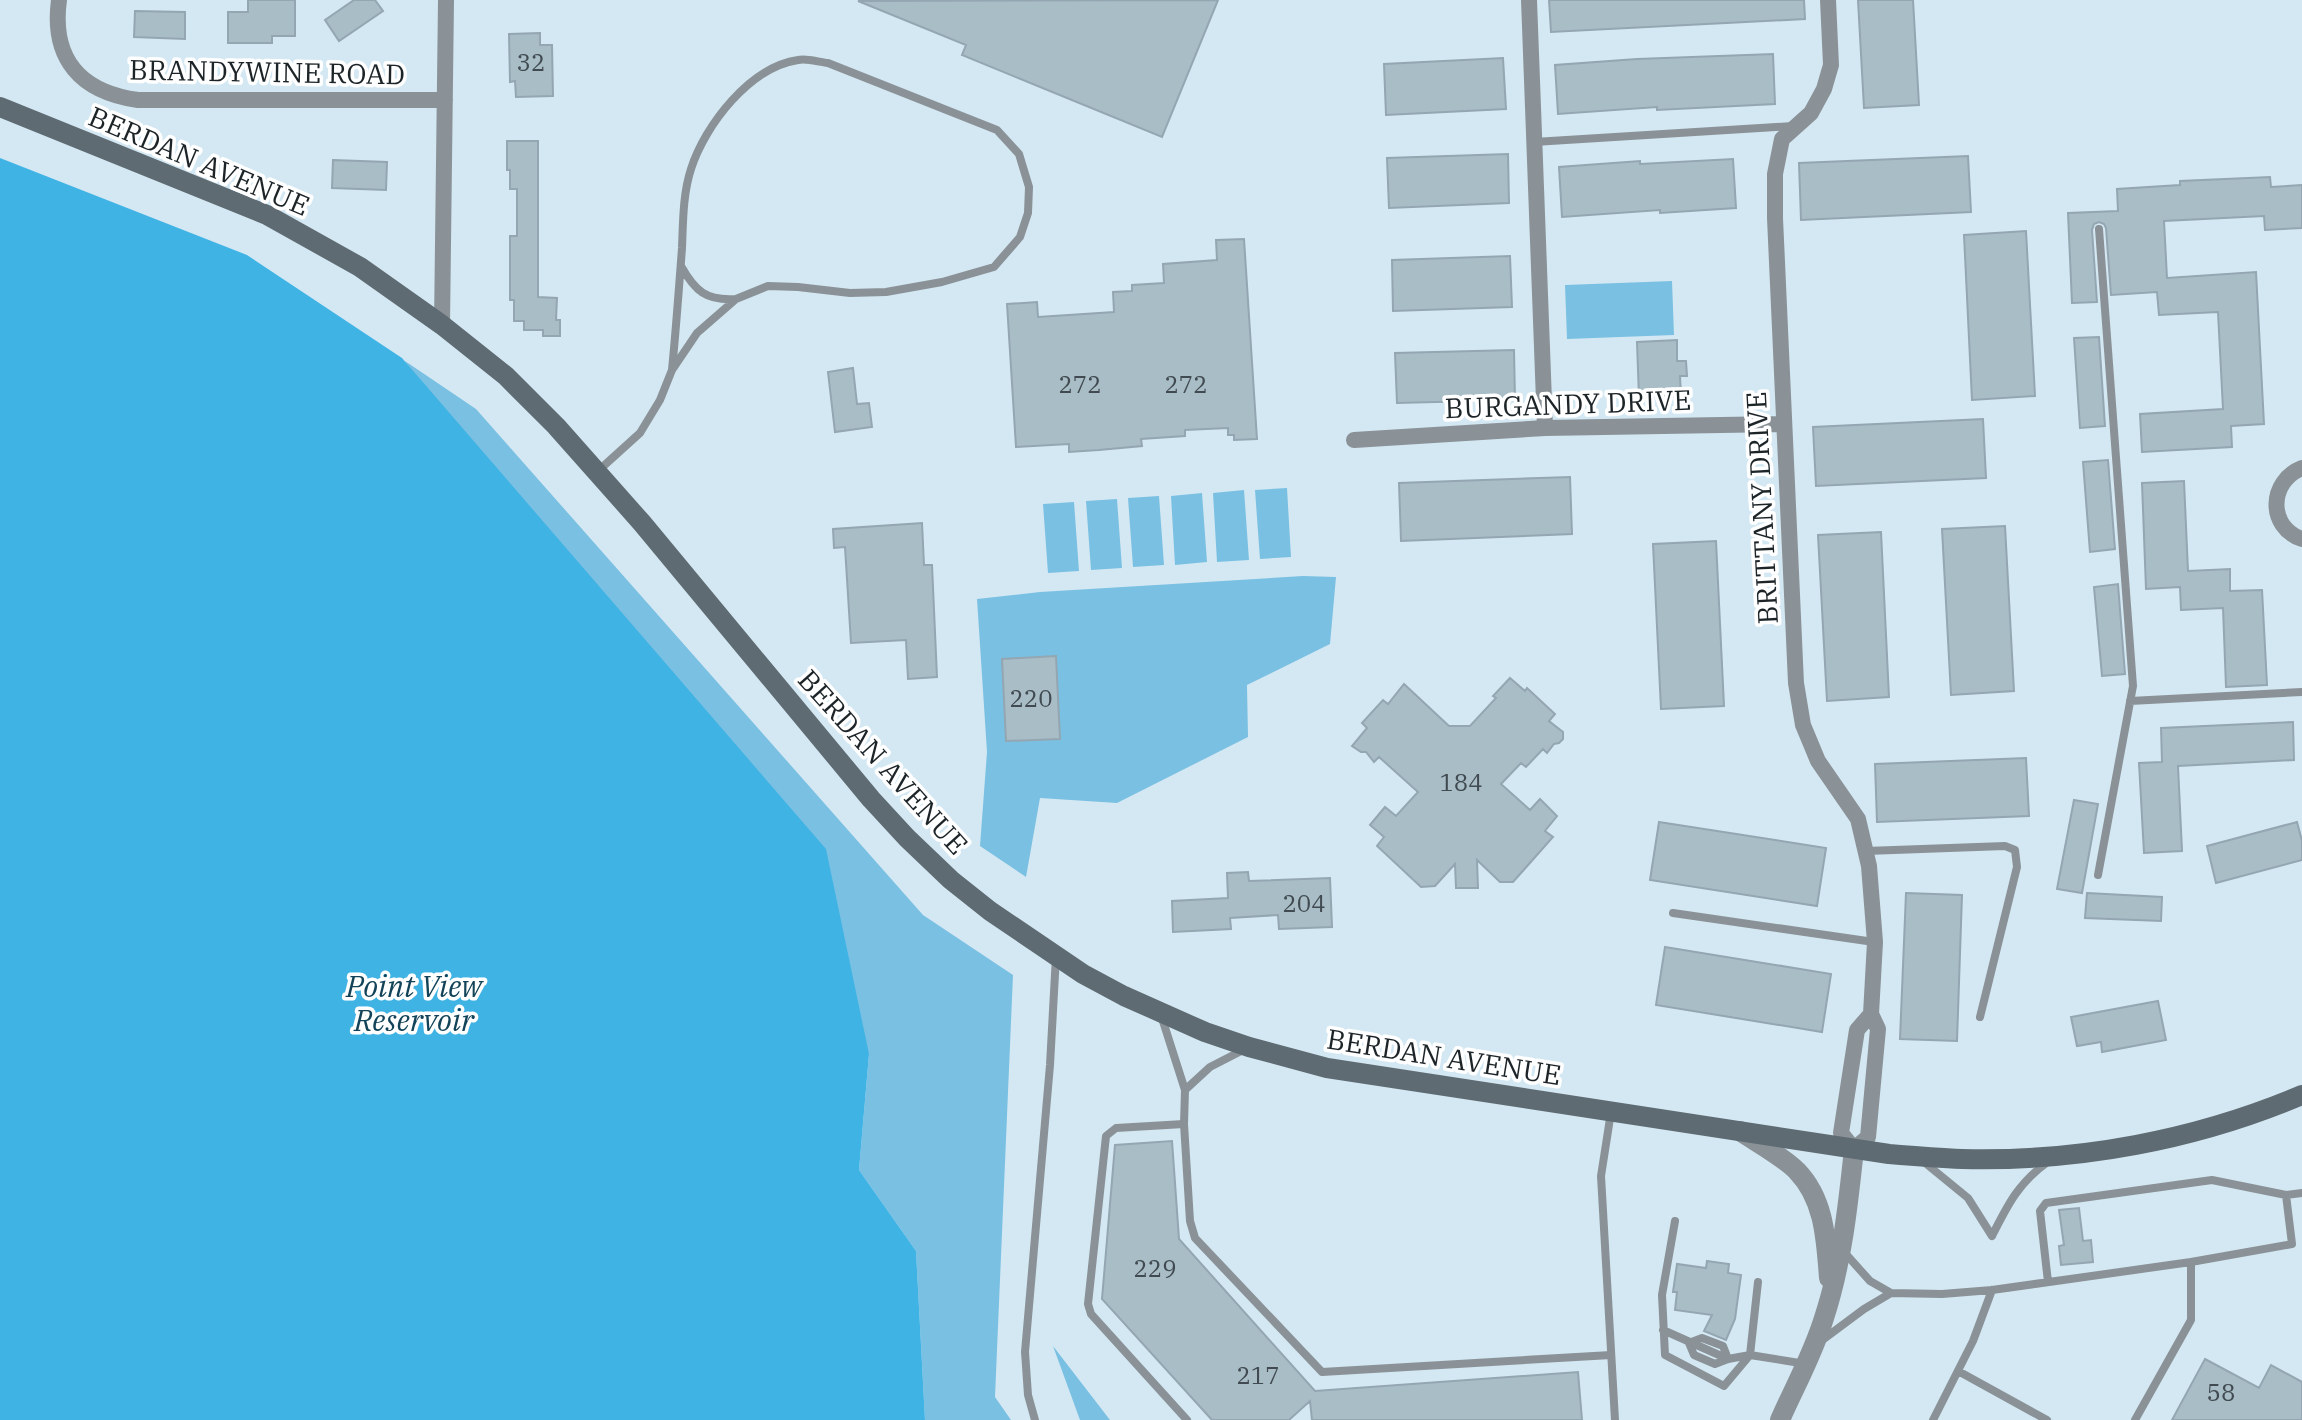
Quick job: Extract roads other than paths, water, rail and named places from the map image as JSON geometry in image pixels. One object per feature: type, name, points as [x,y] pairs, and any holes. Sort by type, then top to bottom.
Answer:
[{"type":"main road","name":"BERDAN AVENUE","points":[[0,107],[267,215],[360,267],[442,325],[506,376],[556,426],[642,523],[822,741],[907,838],[951,880],[990,911],[1083,974],[1161,1014],[1249,1047],[1327,1068],[1854,1149],[1918,1156],[1963,1159],[2058,1155],[2150,1142],[2265,1111],[2302,1095]]},
{"type":"street","name":"BRANDYWINE ROAD","points":[[59,0],[57,13],[62,52],[72,68],[103,92],[124,98],[445,100]]},
{"type":"street","points":[[442,325],[446,0]]},
{"type":"street","points":[[1529,0],[1545,428]]},
{"type":"street","name":"BRITTANY DRIVE","points":[[1828,0],[1831,65],[1824,89],[1811,113],[1782,139],[1775,174],[1775,218],[1796,683],[1803,725],[1818,761],[1858,819],[1869,866],[1875,942],[1871,1014],[1878,1029],[1868,1137],[1854,1149],[1841,1133],[1857,1030],[1871,1014]]},
{"type":"street","name":"BURGANDY DRIVE","points":[[1354,440],[1545,428],[1784,424]]},
{"type":"street","points":[[2302,468],[2284,480],[2276,505],[2278,518],[2285,529],[2302,539]]},
{"type":"street","points":[[1740,1131],[1797,1170],[1818,1203],[1826,1232],[1830,1297]]},
{"type":"street","points":[[1780,1420],[1810,1355],[1830,1297],[1847,1218],[1854,1149]]},
{"type":"lane","points":[[672,370],[684,211],[691,170],[703,142],[723,111],[746,87],[777,65],[800,59],[828,63],[997,130],[1019,154],[1029,187],[1028,213],[1020,237],[994,267],[942,282],[886,292],[850,293],[768,286],[736,299],[723,300],[692,287],[680,266]]},
{"type":"lane","points":[[1534,142],[1796,126]]},
{"type":"lane","points":[[2098,875],[2133,686],[2099,229]]},
{"type":"lane","points":[[597,472],[640,433],[660,400],[672,370],[697,333],[736,299]]},
{"type":"lane","points":[[2130,701],[2302,692]]},
{"type":"lane","points":[[1866,851],[2005,846],[2015,850],[2017,867],[1980,1017]]},
{"type":"lane","points":[[1673,913],[1875,942]]},
{"type":"lane","points":[[1035,1420],[1028,1395],[1025,1352],[1050,1065],[1056,956]]},
{"type":"lane","points":[[1161,1014],[1185,1090],[1190,1221],[1195,1238],[1322,1372],[1611,1355]]},
{"type":"lane","points":[[1185,1090],[1210,1067],[1249,1047]]},
{"type":"lane","points":[[1611,1111],[1601,1176],[1615,1420]]},
{"type":"lane","points":[[1184,1124],[1116,1128],[1106,1136],[1088,1304],[1091,1314],[1187,1420]]},
{"type":"lane","points":[[1918,1156],[1968,1198],[1992,1236],[2011,1197],[2037,1169],[2058,1155]]},
{"type":"lane","points":[[2048,1282],[2040,1211],[2046,1203],[2212,1180],[2286,1195],[2302,1193]]},
{"type":"lane","points":[[1841,1250],[1870,1281],[1891,1293],[1942,1294],[1992,1290],[2191,1262],[2292,1244],[2286,1195]]},
{"type":"lane","points":[[1675,1221],[1662,1295],[1665,1355],[1724,1386],[1750,1355],[1758,1282]]},
{"type":"lane","points":[[2135,1420],[2191,1320],[2191,1262]]},
{"type":"lane","points":[[1933,1420],[1973,1341],[1992,1290]]},
{"type":"lane","points":[[1663,1330],[1689,1343],[1694,1355],[1715,1364],[1750,1355],[1810,1355],[1864,1309],[1891,1293]]},
{"type":"lane","points":[[1689,1343],[1702,1338],[1723,1346],[1728,1359]]},
{"type":"lane","points":[[1958,1371],[2047,1420]]},
{"type":"water","name":"Point View Reservoir","points":[[0,158],[247,255],[402,358],[826,849],[869,1054],[859,1170],[916,1251],[925,1420],[0,1420]]}]
